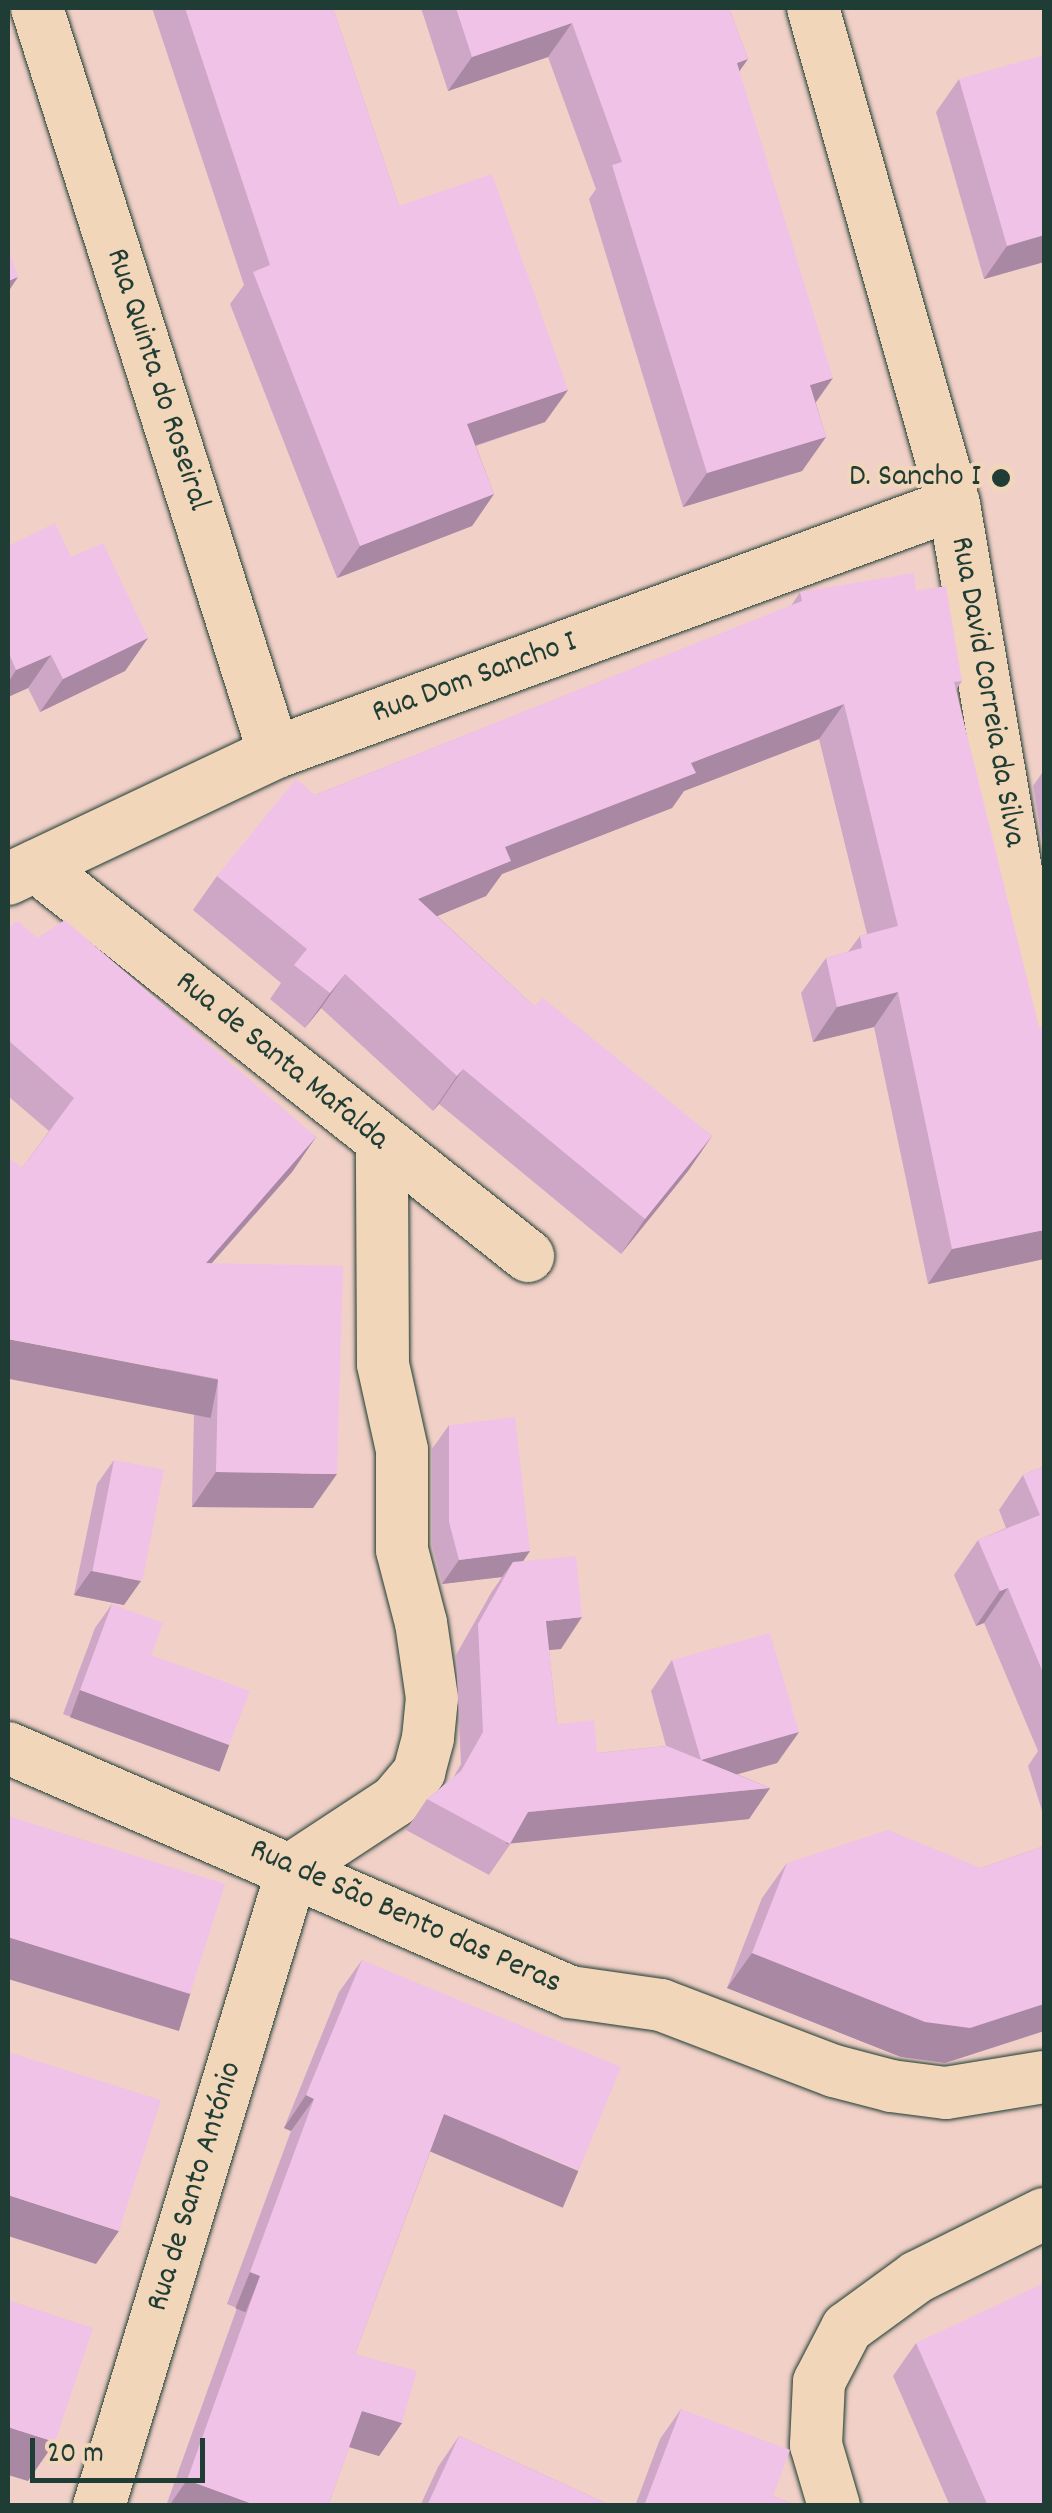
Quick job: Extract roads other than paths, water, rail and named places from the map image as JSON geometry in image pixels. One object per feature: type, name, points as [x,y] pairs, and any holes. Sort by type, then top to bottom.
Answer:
[{"type":"street","name":"Rua Quinta do Roseiral","points":[[37,8],[274,752]]},
{"type":"street","name":"Rua David Correia da Silva","points":[[813,8],[954,504],[1044,1035]]},
{"type":"street","name":"Rua Dom Sancho I","points":[[22,872],[274,752],[954,504]]},
{"type":"street","name":"Rua de Santa Mafalda","points":[[22,872],[528,1256]]},
{"type":"street","points":[[292,1868],[382,1810],[419,1772],[432,1698],[421,1623],[402,1550],[402,1450],[384,1364],[382,1144]]},
{"type":"street","name":"Rua de São Bento das Peras","points":[[8,1748],[292,1868],[570,1992],[661,2004],[834,2071],[946,2093],[1044,2077]]},
{"type":"street","name":"Rua de Santo António","points":[[99,2506],[292,1868]]},
{"type":"street","points":[[834,2506],[816,2444],[819,2382],[847,2328],[917,2277],[1044,2214]]},
{"type":"place","name":"D. Sancho I","points":[[1001,478]]}]
